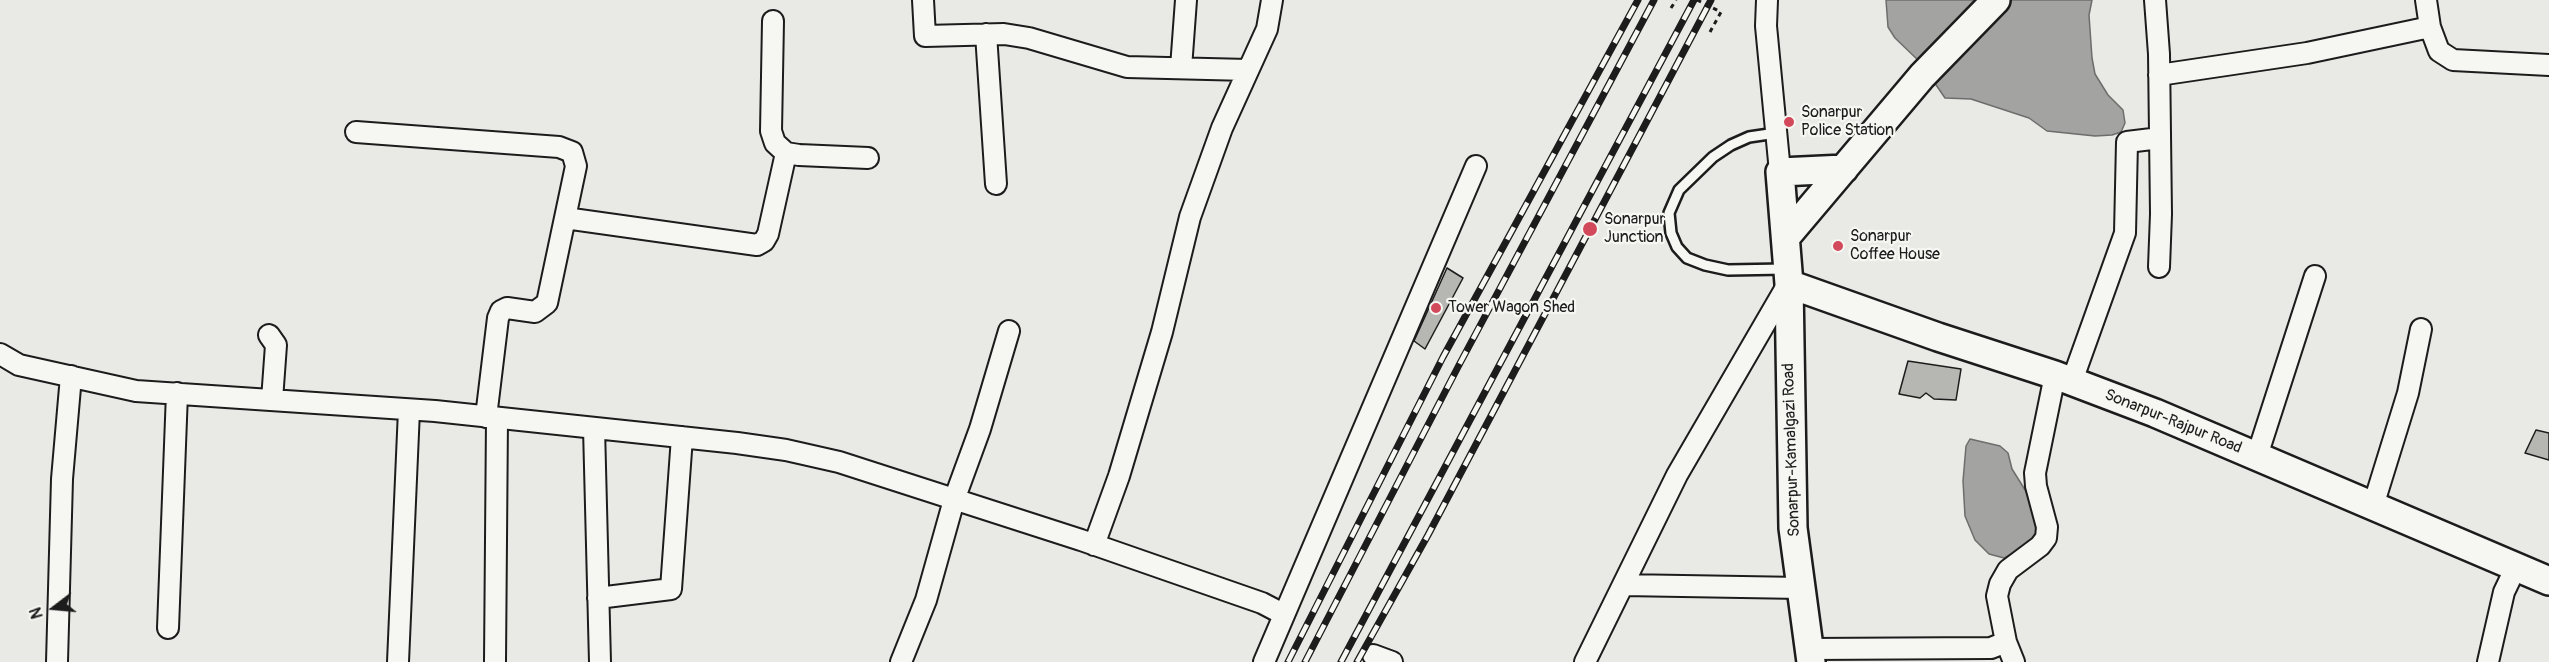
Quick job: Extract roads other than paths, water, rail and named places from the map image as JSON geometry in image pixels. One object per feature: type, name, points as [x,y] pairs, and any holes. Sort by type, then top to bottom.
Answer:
[{"type":"main road","points":[[1786,237],[1922,76],[1996,0]]},
{"type":"main road","points":[[1780,172],[1844,169]]},
{"type":"main road","name":"Sonarpur-Kamalgazi Road","points":[[1780,172],[1788,276],[1793,528],[1810,656]]},
{"type":"main road","name":"Sonarpur-Rajpur Road","points":[[1788,276],[1938,337],[2064,378],[2257,456],[2549,581]]},
{"type":"street","points":[[923,0],[925,36],[1004,34],[1029,38],[1127,67],[1248,70]]},
{"type":"street","points":[[1181,68],[1186,0]]},
{"type":"street","points":[[1094,545],[1119,476],[1162,332],[1190,217],[1222,128],[1267,29],[1272,0]]},
{"type":"street","points":[[1767,0],[1766,26],[1780,172]]},
{"type":"street","points":[[2155,0],[2162,214],[2159,267]]},
{"type":"street","points":[[2426,0],[2430,27],[2439,51],[2453,60],[2549,65]]},
{"type":"street","points":[[773,21],[771,131],[775,144],[786,153],[868,158]]},
{"type":"street","points":[[2159,75],[2307,53],[2430,27]]},
{"type":"street","points":[[986,34],[996,184]]},
{"type":"street","points":[[356,132],[559,147],[572,152],[576,166],[547,303],[535,312],[507,308],[501,311],[498,318],[492,417],[495,662]]},
{"type":"street","points":[[2014,662],[2006,642],[1997,596],[2000,584],[2008,570],[2040,546],[2046,538],[2047,527],[2036,486],[2035,473],[2064,378],[2125,233],[2127,142],[2160,138]]},
{"type":"street","points":[[565,218],[758,245],[768,234],[786,153]]},
{"type":"street","points":[[1264,662],[1476,166]]},
{"type":"street","points":[[1585,662],[1677,474],[1788,276]]},
{"type":"street","points":[[2257,456],[2315,276]]},
{"type":"street","points":[[2373,506],[2408,393],[2421,329]]},
{"type":"street","points":[[901,662],[926,600],[954,500],[980,429],[1009,331]]},
{"type":"street","points":[[268,335],[276,345],[272,400]]},
{"type":"street","points":[[0,354],[20,365],[136,391],[492,417],[737,442],[839,462],[1094,545],[1262,603],[1283,614]]},
{"type":"street","points":[[57,662],[62,479],[71,376]]},
{"type":"street","points":[[168,628],[177,393]]},
{"type":"street","points":[[398,662],[410,410]]},
{"type":"street","points":[[594,428],[600,662]]},
{"type":"street","points":[[598,598],[670,589],[682,437]]},
{"type":"street","points":[[2488,662],[2504,591],[2516,567]]},
{"type":"street","points":[[1623,585],[1801,588]]},
{"type":"street","points":[[1810,656],[1991,648],[2006,642]]},
{"type":"lane","points":[[1776,134],[1749,137],[1713,157],[1679,190],[1669,213],[1671,233],[1677,247],[1688,258],[1705,265],[1728,270],[1788,276]]},
{"type":"railway","points":[[1288,662],[1443,357],[1638,0]]},
{"type":"railway","points":[[1305,662],[1459,365],[1654,0]]},
{"type":"railway","points":[[1341,662],[1694,0]]},
{"type":"railway","points":[[1357,662],[1428,535],[1711,0]]},
{"type":"place","name":"Sonarpur Police Station","points":[[1789,122]]},
{"type":"place","name":"Sonarpur Junction","points":[[1590,229]]},
{"type":"place","name":"Sonarpur Coffee House","points":[[1838,246]]},
{"type":"place","name":"Tower Wagon Shed","points":[[1436,308]]}]
